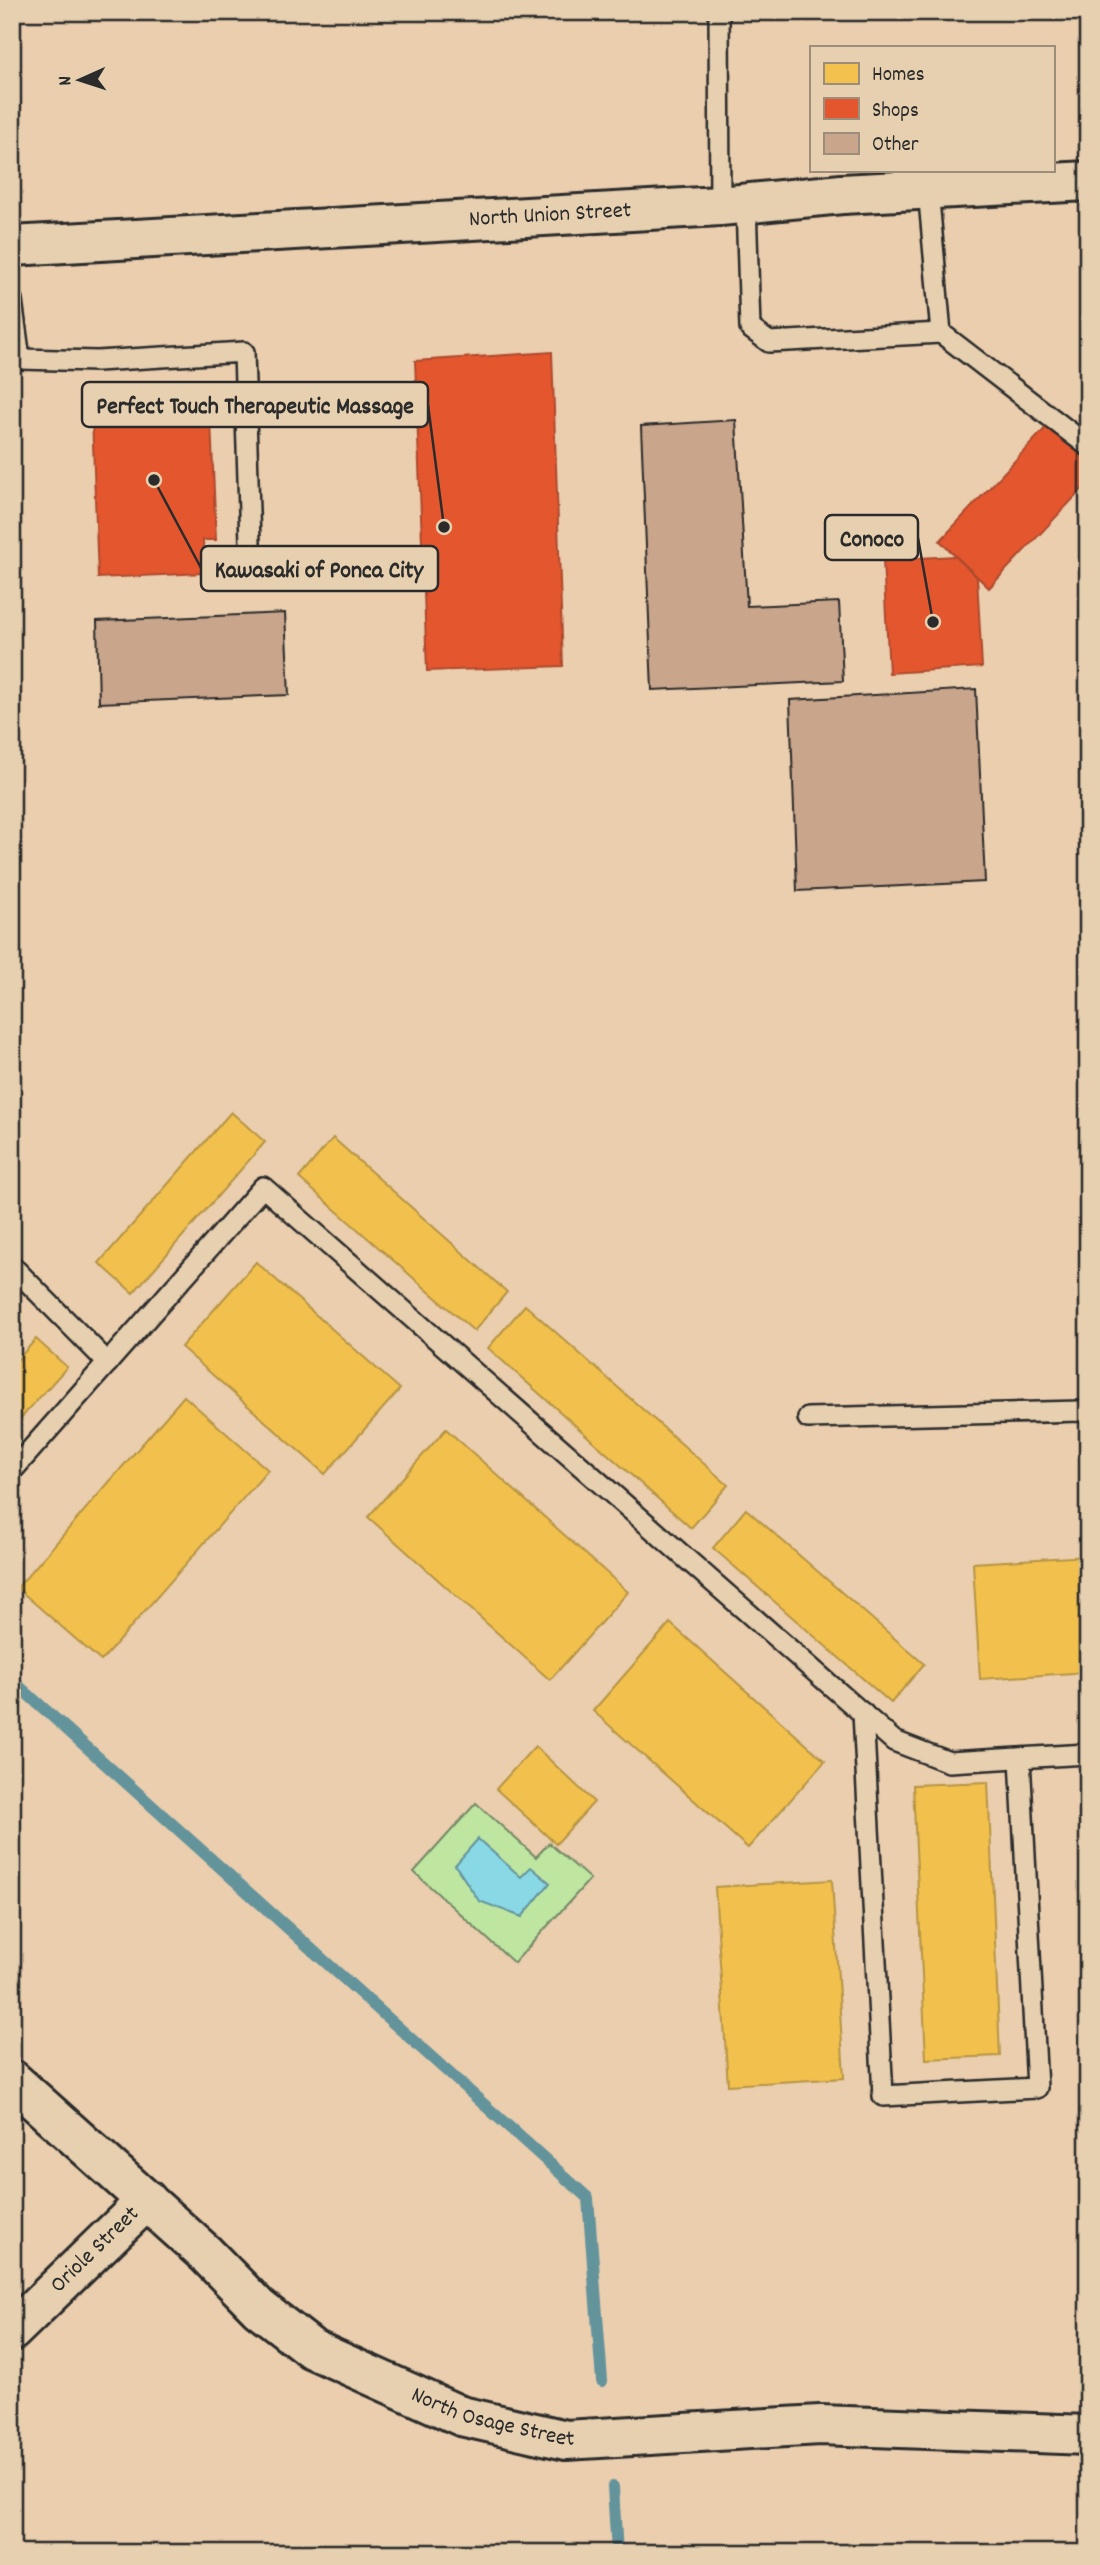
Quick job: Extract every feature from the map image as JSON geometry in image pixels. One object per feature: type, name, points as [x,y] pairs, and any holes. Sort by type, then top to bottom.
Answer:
[{"type":"street","name":"North Union Street","points":[[12,246],[732,205],[842,194],[1088,181]]},
{"type":"street","name":"North Osage Street","points":[[12,2080],[206,2254],[259,2308],[312,2349],[461,2416],[566,2440],[820,2425],[1088,2435]]},
{"type":"street","name":"Oriole Street","points":[[12,2331],[147,2200]]},
{"type":"lane","points":[[719,12],[732,205],[750,328],[769,342],[941,332],[1088,446]]},
{"type":"lane","points":[[928,190],[941,332]]},
{"type":"lane","points":[[12,300],[20,359],[97,361],[244,352],[250,543]]},
{"type":"lane","points":[[12,1471],[263,1187],[894,1741],[949,1762],[1088,1754]]},
{"type":"lane","points":[[12,1266],[108,1363]]},
{"type":"lane","points":[[808,1419],[1081,1411],[1088,1413]]},
{"type":"lane","points":[[863,1713],[883,2096],[1037,2088],[1020,1758]]},
{"type":"green space","points":[[476,1803],[536,1857],[549,1843],[590,1879],[514,1963],[414,1872]]},
{"type":"water","points":[[478,1839],[521,1877],[531,1867],[550,1883],[522,1917],[479,1901],[455,1865]]},
{"type":"building: Homes","points":[[231,1112],[265,1142],[133,1293],[99,1263]]},
{"type":"building: Homes","points":[[333,1138],[507,1292],[474,1331],[299,1178]]},
{"type":"building: Homes","points":[[256,1262],[400,1389],[325,1474],[181,1347]]},
{"type":"building: Homes","points":[[525,1305],[728,1485],[691,1528],[488,1348]]},
{"type":"building: Homes","points":[[36,1339],[67,1367],[12,1428],[12,1366]]},
{"type":"building: Homes","points":[[184,1396],[268,1470],[101,1661],[17,1588]]},
{"type":"building: Homes","points":[[446,1429],[628,1592],[550,1680],[368,1517]]},
{"type":"building: Homes","points":[[746,1509],[924,1664],[891,1703],[713,1548]]},
{"type":"building: Homes","points":[[1088,1556],[1088,1672],[980,1679],[973,1563]]},
{"type":"building: Homes","points":[[670,1623],[825,1761],[748,1848],[593,1711]]},
{"type":"building: Homes","points":[[535,1746],[594,1802],[556,1844],[496,1789]]},
{"type":"building: Homes","points":[[988,1782],[1000,2056],[926,2059],[913,1785]]},
{"type":"building: Homes","points":[[832,1880],[844,2078],[728,2085],[715,1887]]},
{"type":"building: Shops","points":[[552,352],[563,666],[427,671],[415,361]]},
{"type":"building: Shops","points":[[198,386],[199,420],[211,420],[216,540],[203,540],[204,573],[98,578],[91,390]]},
{"type":"building: Shops","points":[[1051,422],[1088,457],[1088,483],[989,588],[940,541]]},
{"type":"building: Shops","points":[[955,556],[977,577],[982,667],[889,673],[883,560]]},
{"type":"building: Other","points":[[736,420],[747,606],[839,602],[843,681],[652,690],[641,426]]},
{"type":"building: Other","points":[[285,613],[289,695],[99,703],[97,621]]},
{"type":"building: Other","points":[[976,689],[985,882],[797,891],[790,700]]},
{"type":"waterway","points":[[12,1680],[588,2198],[602,2381]]},
{"type":"waterway","points":[[613,2487],[617,2553]]},
{"type":"place","name":"Kawasaki of Ponca City","points":[[154,480]]},
{"type":"place","name":"Perfect Touch Therapeutic Massage","points":[[444,527]]},
{"type":"place","name":"Conoco","points":[[933,622]]}]
